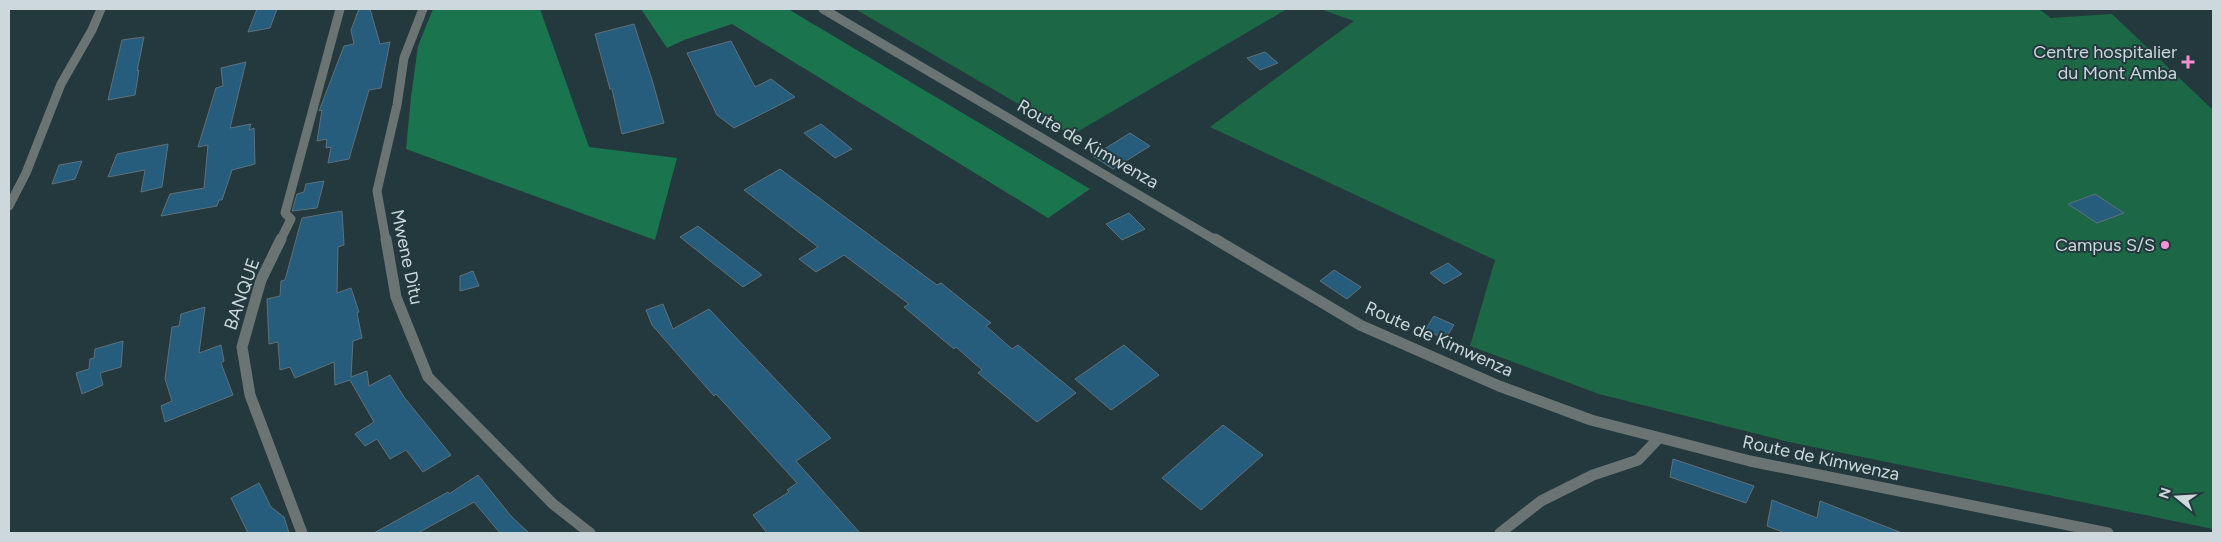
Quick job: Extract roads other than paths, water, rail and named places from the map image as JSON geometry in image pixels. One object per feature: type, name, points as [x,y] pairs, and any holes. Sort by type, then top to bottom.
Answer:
[{"type":"street","points":[[9,204],[26,174],[61,84],[92,30],[101,9]]},
{"type":"street","name":"BANQUE","points":[[302,533],[250,395],[242,347],[263,274],[291,220],[285,213],[340,9]]},
{"type":"street","name":"Mwene Ditu","points":[[423,9],[404,58],[397,105],[377,186],[396,297],[428,377],[554,504],[590,533]]},
{"type":"street","name":"Route de Kimwenza","points":[[823,9],[1379,334],[1516,393],[1590,420],[1658,439],[1750,461],[2108,533]]},
{"type":"street","points":[[1500,533],[1540,501],[1593,475],[1638,460],[1658,439]]},
{"type":"place","name":"Centre hospitalier du Mont Amba","points":[[2188,62]]},
{"type":"place","name":"Campus S/S","points":[[2165,245]]}]
